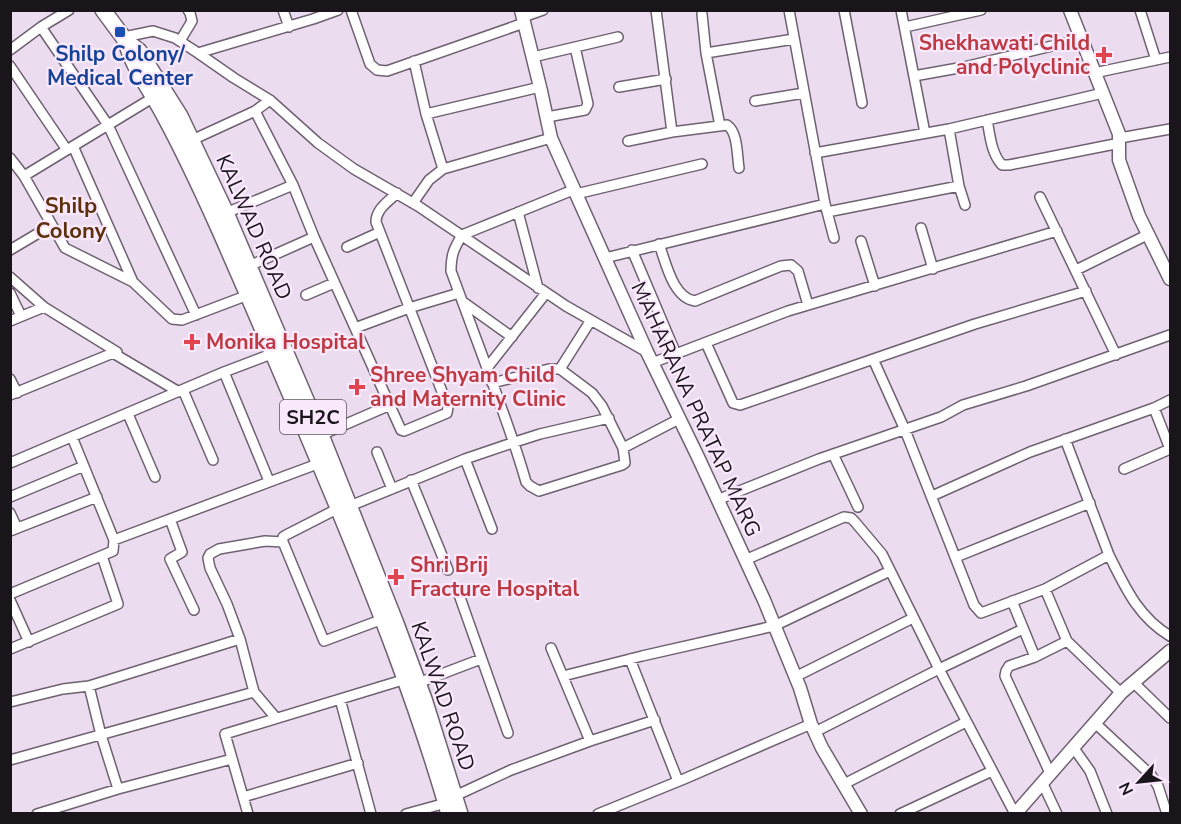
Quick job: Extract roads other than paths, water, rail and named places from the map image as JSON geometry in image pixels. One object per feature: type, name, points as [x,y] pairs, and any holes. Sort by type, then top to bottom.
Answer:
[{"type":"main road","name":"KALWAD ROAD","points":[[103,10],[125,39],[139,51],[180,116],[226,213],[321,435],[382,620],[412,681]]},
{"type":"main road","name":"KALWAD ROAD","points":[[125,39],[130,57],[165,115],[216,221],[320,463],[344,507],[412,681],[450,804],[460,813]]},
{"type":"street","points":[[10,50],[69,10]]},
{"type":"street","points":[[180,41],[192,21],[188,10]]},
{"type":"street","points":[[283,10],[289,27]]},
{"type":"street","points":[[198,53],[289,27],[338,10]]},
{"type":"street","points":[[351,10],[370,64],[377,70],[387,71],[543,10]]},
{"type":"street","points":[[656,10],[672,132]]},
{"type":"street","points":[[789,10],[815,153],[834,238]]},
{"type":"street","points":[[844,10],[862,103]]},
{"type":"street","points":[[901,10],[925,133]]},
{"type":"street","points":[[905,27],[981,10]]},
{"type":"street","points":[[1070,10],[1120,140],[1119,160],[1123,173],[1139,216],[1170,279]]},
{"type":"street","points":[[1140,10],[1156,60]]},
{"type":"street","points":[[702,14],[706,53],[720,126]]},
{"type":"street","name":"MAHARANA PRATAP MARG","points":[[523,17],[551,138],[650,358],[764,600],[822,748],[844,784],[856,812]]},
{"type":"street","points":[[41,27],[108,125],[195,315]]},
{"type":"street","points":[[125,39],[153,31],[180,41],[270,100],[318,143],[354,168],[413,203],[542,290],[650,358],[676,354],[789,311],[1057,231]]},
{"type":"street","points":[[533,57],[618,37]]},
{"type":"street","points":[[706,53],[794,39]]},
{"type":"street","points":[[914,76],[964,68],[1081,39]]},
{"type":"street","points":[[547,117],[585,110],[587,107],[575,47]]},
{"type":"street","points":[[1094,73],[1170,57]]},
{"type":"street","points":[[414,61],[426,114],[443,169]]},
{"type":"street","points":[[10,66],[70,148],[133,282]]},
{"type":"street","points":[[619,87],[666,79]]},
{"type":"street","points":[[426,114],[540,87]]},
{"type":"street","points":[[755,101],[804,93]]},
{"type":"street","points":[[815,153],[949,129],[1103,93]]},
{"type":"street","points":[[24,176],[154,97]]},
{"type":"street","points":[[192,140],[255,111],[270,100]]},
{"type":"street","points":[[255,111],[293,185],[334,283],[403,431],[447,413],[448,410],[376,222],[377,213],[396,193]]},
{"type":"street","points":[[987,120],[994,153],[1002,165],[1170,129]]},
{"type":"street","points":[[628,141],[672,132],[728,125],[734,133],[739,168]]},
{"type":"street","points":[[949,129],[959,186],[965,206]]},
{"type":"street","points":[[413,203],[429,180],[443,169],[551,138]]},
{"type":"street","points":[[10,158],[24,176],[65,248],[133,282],[172,319],[182,320],[248,295]]},
{"type":"street","points":[[492,383],[549,369],[560,369],[592,393],[602,406],[623,448],[626,463],[539,491],[526,482],[515,442],[492,383],[451,271],[453,250],[462,235],[575,192],[702,164]]},
{"type":"street","points":[[226,213],[293,185]]},
{"type":"street","points":[[605,258],[632,250],[826,208],[959,186]]},
{"type":"street","points":[[1040,197],[1116,355]]},
{"type":"street","points":[[487,368],[512,337],[542,290],[518,213]]},
{"type":"street","points":[[10,250],[52,225]]},
{"type":"street","points":[[921,228],[933,269]]},
{"type":"street","points":[[347,247],[380,232]]},
{"type":"street","points":[[1076,270],[1149,234]]},
{"type":"street","points":[[249,266],[314,237]]},
{"type":"street","points":[[861,241],[875,286]]},
{"type":"street","points":[[659,244],[673,280],[679,292],[687,300],[695,302],[781,266],[791,265],[798,271],[808,305]]},
{"type":"street","points":[[632,250],[676,354]]},
{"type":"street","points":[[10,277],[44,307],[117,352],[14,394],[10,379]]},
{"type":"street","points":[[306,295],[334,283]]},
{"type":"street","points":[[706,343],[733,403],[740,405],[975,324],[1086,291]]},
{"type":"street","points":[[10,293],[21,316]]},
{"type":"street","points":[[355,328],[410,308],[460,297],[512,337]]},
{"type":"street","points":[[10,321],[44,307]]},
{"type":"street","points":[[560,369],[591,320]]},
{"type":"street","points":[[717,500],[833,454],[941,417],[963,405],[1026,386],[1170,335]]},
{"type":"street","points":[[113,353],[181,391],[213,460]]},
{"type":"street","points":[[10,464],[224,372],[274,353]]},
{"type":"street","points":[[873,359],[905,429],[974,605],[981,613],[1045,589],[1109,555]]},
{"type":"street","points":[[224,372],[269,481]]},
{"type":"street","points":[[932,496],[1030,452],[1154,408],[1170,400]]},
{"type":"street","points":[[321,435],[390,405]]},
{"type":"street","points":[[1124,469],[1170,449],[1154,408]]},
{"type":"street","points":[[128,414],[155,477]]},
{"type":"street","points":[[382,620],[324,641],[283,542],[283,537],[344,507],[465,459],[540,434],[609,418]]},
{"type":"street","points":[[623,448],[679,419]]},
{"type":"street","points":[[10,594],[113,551],[114,540],[72,437]]},
{"type":"street","points":[[1065,439],[1109,555],[1138,608],[1153,625],[1170,636]]},
{"type":"street","points":[[377,452],[392,489]]},
{"type":"street","points":[[833,454],[858,507]]},
{"type":"street","points":[[465,459],[492,529]]},
{"type":"street","points":[[114,540],[320,463]]},
{"type":"street","points":[[10,497],[84,466]]},
{"type":"street","points":[[411,480],[448,570]]},
{"type":"street","points":[[10,513],[14,530],[97,497]]},
{"type":"street","points":[[956,557],[1090,503]]},
{"type":"street","points":[[744,560],[844,517],[851,518],[882,554],[966,722],[1015,813],[1121,693],[1170,651]]},
{"type":"street","points":[[170,519],[182,552],[170,559],[194,610]]},
{"type":"street","points":[[276,718],[254,692],[240,639],[223,594],[210,568],[208,558],[219,549],[265,542],[283,542]]},
{"type":"street","points":[[10,649],[118,604],[102,556]]},
{"type":"street","points":[[563,676],[774,626],[890,571]]},
{"type":"street","points":[[457,589],[508,733]]},
{"type":"street","points":[[1045,589],[1067,641],[1121,693]]},
{"type":"street","points":[[10,600],[29,642]]},
{"type":"street","points":[[1012,601],[1035,657]]},
{"type":"street","points":[[795,677],[913,618]]},
{"type":"street","points":[[598,813],[813,728],[1023,628]]},
{"type":"street","points":[[10,702],[63,689],[89,686],[240,639]]},
{"type":"street","points":[[1057,813],[1046,778],[1005,676],[1009,666],[1035,657],[1067,641]]},
{"type":"street","points":[[551,648],[590,741]]},
{"type":"street","points":[[245,813],[243,797],[225,734],[481,659]]},
{"type":"street","points":[[630,659],[678,781]]},
{"type":"street","points":[[1133,682],[1170,718]]},
{"type":"street","points":[[89,686],[118,789]]},
{"type":"street","points":[[10,760],[254,692]]},
{"type":"street","points":[[340,699],[371,813]]},
{"type":"street","points":[[406,813],[450,804],[511,770],[655,720]]},
{"type":"street","points":[[844,784],[966,722]]},
{"type":"street","points":[[1095,723],[1151,775],[1158,786],[1167,813]]},
{"type":"street","points":[[1073,747],[1090,771],[1107,813]]},
{"type":"street","points":[[37,813],[232,759]]},
{"type":"street","points":[[243,797],[358,763]]},
{"type":"street","points":[[900,813],[992,771]]},
{"type":"place","name":"Shilp Colony/ Medical Center","points":[[120,32]]},
{"type":"place","name":"Shekhawati Child and Polyclinic","points":[[1104,55]]},
{"type":"place","name":"Monika Hospital","points":[[192,342]]},
{"type":"place","name":"Shree Shyam Child and Maternity Clinic","points":[[357,387]]},
{"type":"place","name":"Shri Brij Fracture Hospital","points":[[396,577]]},
{"type":"district","name":"Shilp Colony","points":[[71,218]]}]
